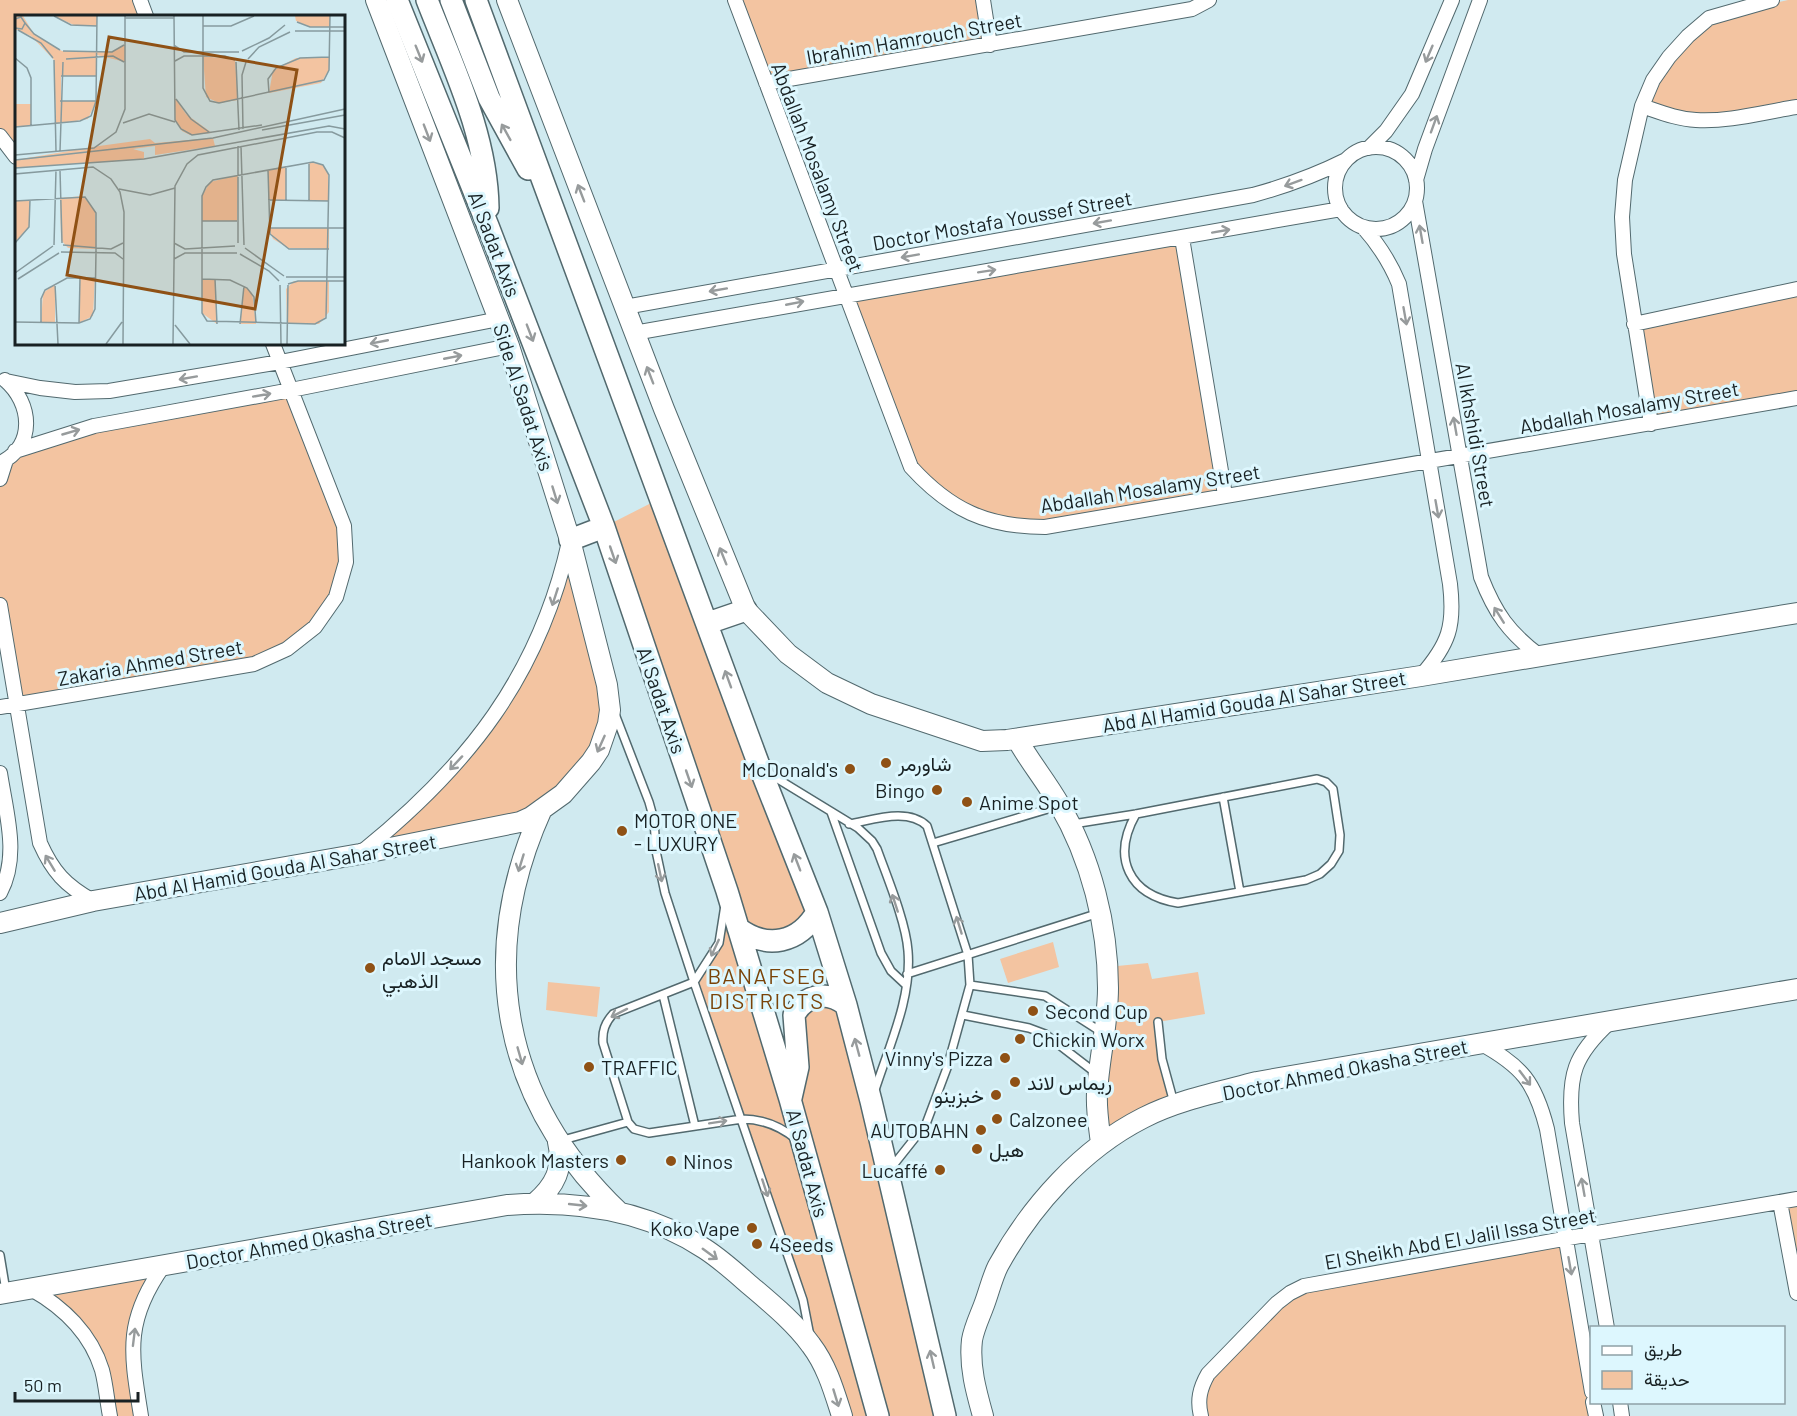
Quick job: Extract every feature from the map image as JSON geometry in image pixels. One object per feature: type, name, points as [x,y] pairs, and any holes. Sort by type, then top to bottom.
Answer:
[{"type":"main road","name":"Al Sadat Axis","points":[[397,0],[489,226],[604,527],[727,891],[790,1099],[878,1416]]},
{"type":"main road","points":[[427,0],[476,130],[486,176],[489,226]]},
{"type":"main road","points":[[451,0],[489,98],[516,150],[549,199]]},
{"type":"main road","points":[[476,0],[760,768],[817,912],[846,1005],[871,1101],[945,1416]]},
{"type":"main road","points":[[570,540],[604,527]]},
{"type":"main road","points":[[708,623],[746,610]]},
{"type":"main road","points":[[738,928],[756,938],[776,941],[805,929],[817,912]]},
{"type":"main road","points":[[790,1099],[798,1067],[794,1015],[798,1008],[810,998],[825,995],[840,1000],[846,1005]]},
{"type":"street","points":[[140,0],[146,15]]},
{"type":"street","name":"Side Al Sadat Axis","points":[[376,0],[509,346],[570,540],[609,698],[608,724],[599,750],[563,794]]},
{"type":"street","points":[[507,0],[634,333],[746,610]]},
{"type":"street","name":"Abdallah Mosalamy Street","points":[[735,0],[911,467],[948,502],[994,523],[1020,527],[1045,527],[1797,398]]},
{"type":"street","points":[[983,0],[990,45]]},
{"type":"street","name":"Ibrahim Hamrouch Street","points":[[766,83],[990,45],[1209,0]]},
{"type":"street","points":[[1369,148],[1386,132],[1412,94],[1452,0]]},
{"type":"street","points":[[1416,180],[1410,165],[1399,154],[1384,148],[1369,148],[1357,152],[1346,160],[1335,184],[1336,197],[1341,209],[1351,221],[1363,227],[1379,230],[1395,225],[1408,215],[1415,201],[1416,180],[1425,149],[1480,0]]},
{"type":"street","points":[[1652,424],[1624,254],[1622,217],[1624,180],[1642,106],[1653,80],[1669,57],[1688,36],[1710,18],[1772,0]]},
{"type":"street","points":[[1642,106],[1669,116],[1696,120],[1723,119],[1797,107]]},
{"type":"street","points":[[0,136],[15,156]]},
{"type":"street","name":"Doctor Mostafa Youssef Street","points":[[625,307],[1253,195],[1285,187],[1317,175],[1346,160]]},
{"type":"street","name":"Al Ikhshidi Street","points":[[1415,201],[1481,577],[1490,601],[1503,622],[1520,641],[1540,656]]},
{"type":"street","points":[[634,333],[845,294],[1341,209]]},
{"type":"street","points":[[1363,227],[1379,244],[1391,263],[1399,284],[1453,609],[1449,634],[1437,657],[1421,676]]},
{"type":"street","points":[[1182,238],[1225,495]]},
{"type":"street","points":[[1635,324],[1797,289]]},
{"type":"street","points":[[3,379],[40,388],[75,392],[110,391],[280,362],[499,319]]},
{"type":"street","name":"Zakaria Ahmed Street","points":[[0,707],[254,664],[287,649],[315,627],[339,589],[346,562],[344,526],[273,345]]},
{"type":"street","points":[[7,458],[94,426],[291,390],[509,346]]},
{"type":"street","points":[[0,479],[7,458],[23,438],[26,422],[24,406],[17,392],[3,379]]},
{"type":"street","points":[[360,854],[419,803],[465,754],[498,712],[525,666],[544,626],[559,584],[570,540]]},
{"type":"street","points":[[0,604],[40,843],[49,863],[62,880],[93,901]]},
{"type":"street","name":"Abd Al Hamid Gouda Al Sahar Street","points":[[746,610],[788,654],[827,683],[871,704],[982,741],[1017,739],[1421,676],[1797,613]]},
{"type":"street","points":[[1017,739],[1060,805],[1070,825],[1088,868],[1100,913],[1108,986],[1097,1110],[1101,1143]]},
{"type":"street","points":[[0,773],[12,847],[9,868],[0,893]]},
{"type":"street","name":"Abd Al Hamid Gouda Al Sahar Street","points":[[0,923],[93,901],[360,854],[520,822],[563,794]]},
{"type":"street","points":[[542,809],[529,838],[512,898],[507,930],[507,993],[512,1024],[523,1065],[543,1114],[558,1141],[597,1191],[620,1212],[664,1228],[706,1250],[761,1295],[811,1345],[830,1379],[842,1416]]},
{"type":"street","name":"Doctor Ahmed Okasha Street","points":[[983,1416],[971,1360],[973,1338],[997,1268],[1032,1214],[1067,1176],[1101,1143],[1145,1117],[1257,1082],[1797,989]]},
{"type":"street","points":[[1607,1326],[1572,1123],[1570,1094],[1576,1066],[1590,1040],[1612,1020]]},
{"type":"street","points":[[1480,1043],[1505,1057],[1525,1076],[1540,1101],[1547,1129],[1590,1380]]},
{"type":"street","points":[[535,1203],[550,1189],[559,1171],[561,1161],[558,1141]]},
{"type":"street","name":"El Sheikh Abd El Jalil Issa Street","points":[[1201,1416],[1198,1398],[1208,1374],[1290,1293],[1304,1286],[1797,1199]]},
{"type":"street","points":[[1780,1202],[1797,1293]]},
{"type":"street","name":"Doctor Ahmed Okasha Street","points":[[3,1293],[507,1205],[535,1203],[578,1205],[620,1212]]},
{"type":"street","points":[[141,1416],[132,1361],[132,1340],[142,1300],[164,1265]]},
{"type":"street","points":[[31,1289],[50,1300],[67,1314],[87,1341],[102,1371],[110,1416]]},
{"type":"lane","points":[[609,698],[649,802],[654,820],[656,851],[665,893],[802,1300],[811,1345]]},
{"type":"lane","points":[[760,768],[866,834],[877,849],[904,930],[908,949],[906,985],[871,1101]]},
{"type":"lane","points":[[1070,825],[1317,779],[1326,782],[1333,789],[1340,836],[1339,851],[1332,864],[1320,874],[1306,880],[1178,903],[1161,900],[1145,892],[1133,880],[1126,864],[1124,847],[1127,830],[1136,814]]},
{"type":"lane","points":[[1223,797],[1240,892]]},
{"type":"lane","points":[[933,843],[1060,805]]},
{"type":"lane","points":[[831,812],[881,953],[891,971],[906,985]]},
{"type":"lane","points":[[849,824],[902,816],[913,817],[927,826],[968,955],[970,985],[947,1068],[926,1124],[888,1172]]},
{"type":"lane","points":[[727,891],[719,943],[694,982],[614,1014],[603,1030],[603,1043],[628,1122],[634,1130],[644,1133],[756,1119],[782,1129],[803,1146]]},
{"type":"lane","points":[[907,974],[1100,913]]},
{"type":"lane","points":[[970,985],[1045,996],[1105,1035]]},
{"type":"lane","points":[[663,994],[695,1126]]},
{"type":"lane","points":[[963,1015],[1029,1028],[1045,1034],[1099,1076]]},
{"type":"lane","points":[[1158,1022],[1162,1059],[1175,1106]]},
{"type":"lane","points":[[558,1141],[628,1122]]},
{"type":"lane","points":[[0,1255],[3,1293]]},
{"type":"green space","points":[[0,0],[140,0],[146,15],[15,15],[15,156],[0,136]]},
{"type":"green space","points":[[735,0],[983,0],[990,45],[766,83]]},
{"type":"green space","points":[[1788,0],[1797,0],[1797,107],[1723,119],[1642,106],[1688,36],[1709,18]]},
{"type":"green space","points":[[1182,238],[1225,495],[1045,527],[971,514],[911,467],[845,294]]},
{"type":"green space","points":[[1797,289],[1797,398],[1651,424],[1634,324]]},
{"type":"green space","points":[[291,390],[344,526],[346,562],[315,627],[254,664],[17,704],[0,605],[0,479],[6,460],[41,442]]},
{"type":"green space","points":[[661,498],[817,912],[805,929],[746,934],[790,1098],[794,1015],[840,1000],[948,1416],[842,1416],[808,1322],[694,982],[719,943],[726,893],[604,527]]},
{"type":"green space","points":[[570,540],[607,685],[604,738],[531,817],[360,854],[394,826],[512,689]]},
{"type":"green space","points":[[1053,942],[1059,967],[1008,983],[1000,959]]},
{"type":"green space","points":[[1148,963],[1152,979],[1198,972],[1205,1014],[1158,1022],[1162,1059],[1175,1106],[1120,1131],[1099,1127],[1107,967]]},
{"type":"green space","points":[[548,982],[600,987],[597,1017],[546,1010]]},
{"type":"green space","points":[[1797,1199],[1797,1293],[1780,1202]]},
{"type":"green space","points":[[1566,1238],[1590,1380],[1590,1404],[1594,1404],[1596,1416],[1203,1416],[1201,1385],[1290,1293]]},
{"type":"green space","points":[[164,1265],[136,1320],[141,1416],[110,1416],[93,1350],[31,1289]]},
{"type":"place","name":"شاورمر","points":[[886,763]]},
{"type":"place","name":"McDonald's","points":[[850,769]]},
{"type":"place","name":"Bingo","points":[[937,790]]},
{"type":"place","name":"Anime Spot","points":[[967,802]]},
{"type":"place","name":"MOTOR ONE - LUXURY","points":[[622,831]]},
{"type":"place","name":"مسجد الامام الذهبي","points":[[370,968]]},
{"type":"place","name":"Second Cup","points":[[1033,1011]]},
{"type":"place","name":"Chickin Worx","points":[[1020,1039]]},
{"type":"place","name":"Vinny's Pizza","points":[[1005,1058]]},
{"type":"place","name":"TRAFFIC","points":[[589,1067]]},
{"type":"place","name":"ريماس لاند","points":[[1015,1082]]},
{"type":"place","name":"خبزينو","points":[[996,1095]]},
{"type":"place","name":"Calzonee","points":[[997,1119]]},
{"type":"place","name":"AUTOBAHN","points":[[981,1130]]},
{"type":"place","name":"هيل","points":[[977,1149]]},
{"type":"place","name":"Hankook Masters","points":[[621,1160]]},
{"type":"place","name":"Ninos","points":[[671,1161]]},
{"type":"place","name":"Lucaffé","points":[[940,1170]]},
{"type":"place","name":"Koko Vape","points":[[752,1228]]},
{"type":"place","name":"4Seeds","points":[[757,1244]]},
{"type":"district","name":"BANAFSEG DISTRICTS","points":[[767,988]]}]
